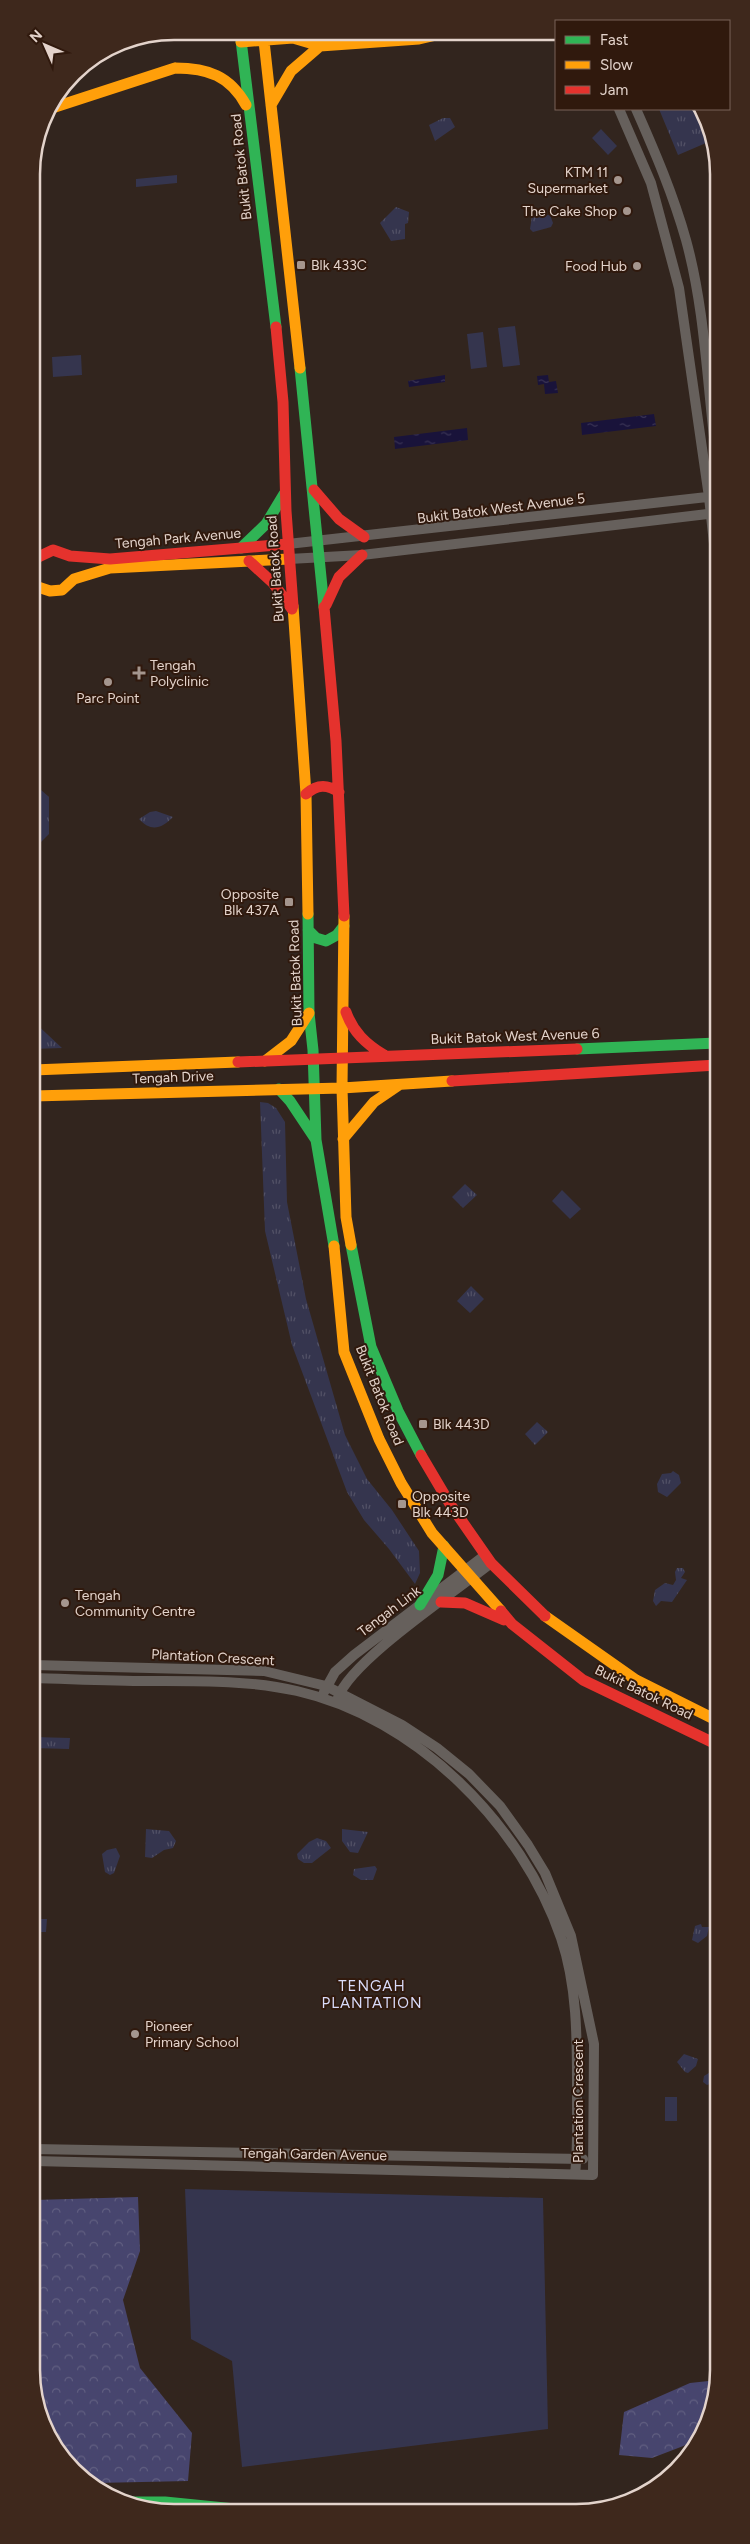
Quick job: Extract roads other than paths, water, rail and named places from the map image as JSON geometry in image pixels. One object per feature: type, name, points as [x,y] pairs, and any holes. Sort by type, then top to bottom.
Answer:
[{"type":"main road","name":"Bukit Batok Road","points":[[244,40],[280,363],[288,544],[306,794],[309,1013],[314,1060],[316,1140],[334,1246],[344,1352],[379,1439],[401,1483],[444,1546],[512,1624],[583,1680],[710,1740]]},
{"type":"main road","name":"Bukit Batok Road","points":[[263,40],[314,488],[325,610],[339,792],[344,926],[342,1088],[346,1217],[371,1347],[398,1411],[426,1464],[487,1560],[551,1622],[636,1680],[710,1717]]},
{"type":"main road","points":[[300,40],[320,46],[407,40]]},
{"type":"main road","points":[[364,40],[370,43]]},
{"type":"main road","points":[[270,106],[283,79],[295,65],[320,46]]},
{"type":"main road","points":[[59,106],[174,68],[205,69],[228,80],[236,87],[252,121]]},
{"type":"main road","points":[[314,488],[339,519],[364,537]]},
{"type":"main road","points":[[241,548],[263,531],[274,515],[285,492]]},
{"type":"main road","name":"Tengah Park Avenue","points":[[40,556],[53,550],[70,556],[110,559],[288,544]]},
{"type":"main road","points":[[325,610],[338,577],[350,563],[362,554]]},
{"type":"main road","points":[[70,556],[75,568],[74,579]]},
{"type":"main road","name":"Tengah Park Avenue","points":[[40,588],[50,591],[62,590],[74,579],[110,568],[289,559]]},
{"type":"main road","points":[[249,561],[259,568],[282,593],[293,611]]},
{"type":"main road","points":[[306,794],[311,788],[322,785],[331,786],[339,792]]},
{"type":"main road","points":[[308,930],[316,938],[326,941],[337,935],[344,926]]},
{"type":"main road","points":[[343,1001],[355,1034],[361,1041],[384,1055]]},
{"type":"main road","points":[[265,1061],[291,1041],[309,1013]]},
{"type":"main road","name":"Bukit Batok West Avenue 6","points":[[314,1060],[384,1055],[710,1043]]},
{"type":"main road","name":"Tengah Drive","points":[[40,1070],[314,1060]]},
{"type":"main road","points":[[314,1089],[710,1065]]},
{"type":"main road","points":[[343,1139],[374,1102],[399,1084]]},
{"type":"main road","points":[[279,1089],[290,1101],[316,1140]]},
{"type":"main road","name":"Tengah Drive","points":[[40,1096],[314,1089]]},
{"type":"main road","points":[[420,1605],[438,1574],[444,1546]]},
{"type":"main road","points":[[441,1602],[472,1606],[512,1624]]},
{"type":"main road","points":[[154,2502],[185,2504]]},
{"type":"street","points":[[619,110],[651,183],[681,297],[710,477]]},
{"type":"street","points":[[636,110],[668,180],[686,241],[697,293],[710,403]]},
{"type":"street","points":[[658,210],[665,201],[670,201],[675,205]]},
{"type":"street","name":"Bukit Batok West Avenue 5","points":[[288,544],[364,537],[710,496]]},
{"type":"street","points":[[289,559],[362,554],[710,514]]},
{"type":"street","name":"Tengah Link","points":[[322,1698],[326,1686],[335,1672],[354,1655],[420,1605],[468,1575],[487,1560]]},
{"type":"street","name":"Tengah Link","points":[[337,1704],[340,1692],[348,1679],[367,1660],[441,1602],[468,1575]]},
{"type":"street","name":"Plantation Crescent","points":[[40,1666],[264,1671],[326,1686],[402,1725],[437,1748],[469,1774],[500,1806],[545,1873],[572,1936],[594,2044],[593,2175]]},
{"type":"street","points":[[179,1668],[182,1673],[180,1681]]},
{"type":"street","name":"Plantation Crescent","points":[[40,1678],[180,1681],[272,1686],[322,1698],[397,1734],[430,1757],[460,1783],[511,1842],[535,1879],[561,1938],[573,1994],[577,2046],[577,2158],[575,2174]]},
{"type":"street","name":"Tengah Garden Avenue","points":[[40,2149],[577,2158],[592,2160]]},
{"type":"street","name":"Tengah Garden Avenue","points":[[40,2161],[593,2175]]},
{"type":"water","points":[[445,375],[445,382],[409,387],[408,381]]},
{"type":"water","points":[[548,375],[549,382],[556,381],[558,393],[545,394],[544,384],[538,385],[537,376]]},
{"type":"water","points":[[654,414],[656,426],[582,435],[581,423]]},
{"type":"water","points":[[467,428],[468,440],[395,449],[394,437]]},
{"type":"place","name":"KTM 11 Supermarket","points":[[618,180]]},
{"type":"place","name":"The Cake Shop","points":[[627,211]]},
{"type":"place","name":"Blk 433C","points":[[301,265]]},
{"type":"place","name":"Food Hub","points":[[637,266]]},
{"type":"place","name":"Tengah Polyclinic","points":[[139,673]]},
{"type":"place","name":"Parc Point","points":[[108,682]]},
{"type":"place","name":"Opposite Blk 437A","points":[[289,902]]},
{"type":"place","name":"Blk 443D","points":[[423,1424]]},
{"type":"place","name":"Opposite Blk 443D","points":[[402,1504]]},
{"type":"place","name":"Tengah Community Centre","points":[[65,1603]]},
{"type":"place","name":"Pioneer Primary School","points":[[135,2034]]},
{"type":"district","name":"TENGAH PLANTATION","points":[[372,1994]]}]
